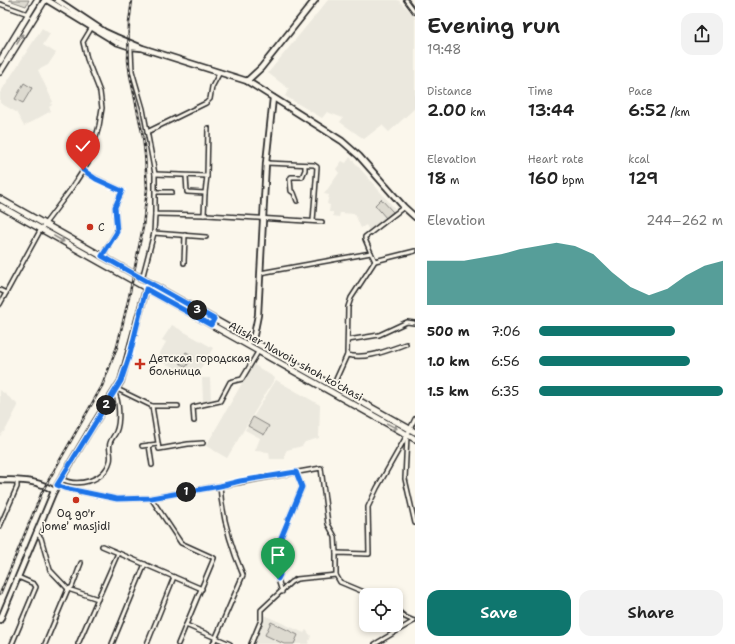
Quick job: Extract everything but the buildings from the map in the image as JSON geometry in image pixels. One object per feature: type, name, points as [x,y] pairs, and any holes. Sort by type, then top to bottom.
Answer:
[{"type":"main road","points":[[0,61],[37,0]]},
{"type":"main road","points":[[0,72],[46,0],[110,35],[142,48],[247,82],[335,136],[348,146],[359,156],[404,207],[415,216]]},
{"type":"main road","points":[[57,0],[93,26]]},
{"type":"main road","points":[[247,82],[261,68],[315,0]]},
{"type":"main road","points":[[247,346],[254,335],[258,315],[262,218],[273,98]]},
{"type":"main road","name":"Alisher Navoiy shoh ko'chasi","points":[[0,200],[146,289],[415,439]]},
{"type":"main road","name":"Alisher Navoiy shoh ko'chasi","points":[[0,206],[102,256],[412,431]]},
{"type":"main road","points":[[0,620],[57,485],[121,381],[130,354],[146,289]]},
{"type":"main road","points":[[211,325],[214,319]]},
{"type":"main road","points":[[310,380],[313,375]]},
{"type":"main road","points":[[367,413],[370,407]]},
{"type":"main road","points":[[376,418],[379,412]]},
{"type":"main road","points":[[0,480],[38,482],[54,491]]},
{"type":"street","points":[[406,0],[415,12]]},
{"type":"street","points":[[0,4],[28,14]]},
{"type":"street","points":[[0,304],[42,226],[71,189],[88,162],[99,126],[102,108],[100,92],[87,59],[83,42],[93,26]]},
{"type":"street","points":[[131,50],[132,72],[148,132],[155,174],[156,192],[154,233],[142,279]]},
{"type":"street","points":[[148,132],[206,103],[210,99],[212,87],[220,72]]},
{"type":"street","points":[[204,215],[207,176],[208,128]]},
{"type":"street","points":[[266,163],[317,166],[313,221]]},
{"type":"street","points":[[297,200],[294,193],[291,191],[290,178],[302,177],[305,170],[305,165]]},
{"type":"street","points":[[83,170],[96,179],[122,191],[115,207],[117,232],[102,256]]},
{"type":"street","points":[[155,174],[207,176]]},
{"type":"street","points":[[186,176],[187,192],[205,193]]},
{"type":"street","points":[[156,192],[172,192]]},
{"type":"street","points":[[375,261],[365,237],[404,207]]},
{"type":"street","points":[[155,214],[204,215],[322,222]]},
{"type":"street","points":[[154,233],[206,236]]},
{"type":"street","points":[[184,263],[185,235]]},
{"type":"street","points":[[333,386],[347,355],[348,307],[351,298],[375,261],[415,251]]},
{"type":"street","points":[[260,273],[371,253]]},
{"type":"street","points":[[0,290],[6,293]]},
{"type":"street","points":[[348,340],[379,335],[407,322],[414,323]]},
{"type":"street","points":[[347,355],[356,358],[370,356],[406,344]]},
{"type":"street","points":[[194,421],[193,407],[220,401],[230,382],[242,379],[258,352]]},
{"type":"street","points":[[116,391],[152,406],[178,406]]},
{"type":"street","points":[[61,479],[68,482],[91,481],[100,476],[109,465],[111,459],[110,442],[117,431],[118,422],[118,403],[116,391]]},
{"type":"street","points":[[152,406],[159,449],[204,443]]},
{"type":"street","points":[[336,553],[370,554],[368,507],[398,450],[407,435],[412,431],[415,418]]},
{"type":"street","points":[[407,435],[404,479],[415,523]]},
{"type":"street","points":[[142,446],[158,444]]},
{"type":"street","points":[[149,445],[152,465]]},
{"type":"street","points":[[398,450],[406,455]]},
{"type":"street","points":[[57,485],[64,488],[117,499],[151,498],[240,481],[321,468],[328,524],[335,537],[336,575],[340,582],[359,590]]},
{"type":"street","points":[[282,592],[278,579],[280,575],[275,552],[302,487],[296,472]]},
{"type":"street","points":[[0,526],[17,487],[17,480]]},
{"type":"street","points":[[213,644],[243,575],[234,555],[221,501],[220,486]]},
{"type":"street","points":[[151,498],[182,543],[214,558],[178,644]]},
{"type":"street","points":[[36,533],[41,538],[50,570],[68,589],[98,600]]},
{"type":"street","points":[[102,546],[202,589]]},
{"type":"street","points":[[78,644],[118,553]]},
{"type":"street","points":[[45,644],[68,589],[72,587],[81,563]]},
{"type":"street","points":[[112,644],[145,564]]},
{"type":"street","points":[[251,644],[261,620],[261,610],[291,582],[297,579],[336,575]]},
{"type":"street","points":[[12,644],[36,587],[34,584],[18,577]]},
{"type":"street","points":[[147,644],[174,578]]},
{"type":"street","points":[[403,615],[415,622]]},
{"type":"street","points":[[375,644],[415,622]]},
{"type":"street","points":[[186,625],[230,644]]},
{"type":"shaded area","points":[[9,0],[29,0],[26,6]]},
{"type":"shaded area","points":[[328,0],[398,0],[411,12],[415,18],[415,108],[389,132],[382,125],[364,139],[340,122],[343,118],[327,112],[322,118],[285,96],[289,89],[268,73]]},
{"type":"shaded area","points":[[42,28],[50,34],[43,45],[56,53],[48,65],[38,70],[53,102],[49,107],[51,111],[24,126],[16,112],[0,103],[0,93]]},
{"type":"shaded area","points":[[24,83],[32,88],[23,103],[15,99]]},
{"type":"shaded area","points":[[350,157],[397,211],[370,232],[366,225],[361,228],[355,214],[340,213],[339,217],[333,216],[333,212],[329,212],[330,205],[327,204],[329,195],[324,194],[339,173],[336,169],[342,161],[346,163]]},
{"type":"shaded area","points":[[381,199],[393,212],[386,218],[375,205]]},
{"type":"shaded area","points":[[172,325],[213,348],[196,376],[156,360],[166,342],[162,340]]},
{"type":"shaded area","points":[[186,352],[193,356],[186,367],[180,363]]},
{"type":"shaded area","points":[[253,364],[275,378],[227,458],[206,446]]},
{"type":"shaded area","points":[[202,378],[210,378],[211,400],[203,401]]},
{"type":"shaded area","points":[[276,380],[320,405],[319,438],[305,442],[302,446],[287,450],[285,453],[285,459],[270,459],[269,452],[255,451],[260,438],[245,430]]},
{"type":"shaded area","points":[[0,390],[18,406],[6,429],[0,436]]},
{"type":"shaded area","points":[[253,417],[269,426],[264,435],[248,426]]},
{"type":"shaded area","points":[[264,615],[304,633],[306,630],[311,636],[308,644],[253,644]]},
{"type":"shaded area","points":[[271,622],[298,635],[294,644],[284,644],[265,635]]},
{"type":"railway","points":[[0,594],[43,490],[102,386],[117,347],[129,297],[143,227],[147,189],[143,137],[128,60],[129,23],[132,0]]},
{"type":"place","name":"С","points":[[90,227]]},
{"type":"place","name":"Детская городская больница","points":[[140,364]]},
{"type":"place","name":"Oq go'r jome' masjidi","points":[[76,500]]},
{"type":"route","points":[[83,170],[96,179],[122,191],[115,207],[118,229],[116,235],[102,256],[214,319],[211,325],[146,289],[130,354],[121,381],[57,485],[64,488],[117,499],[151,498],[296,472],[302,487],[275,552],[280,575],[278,579]]}]
